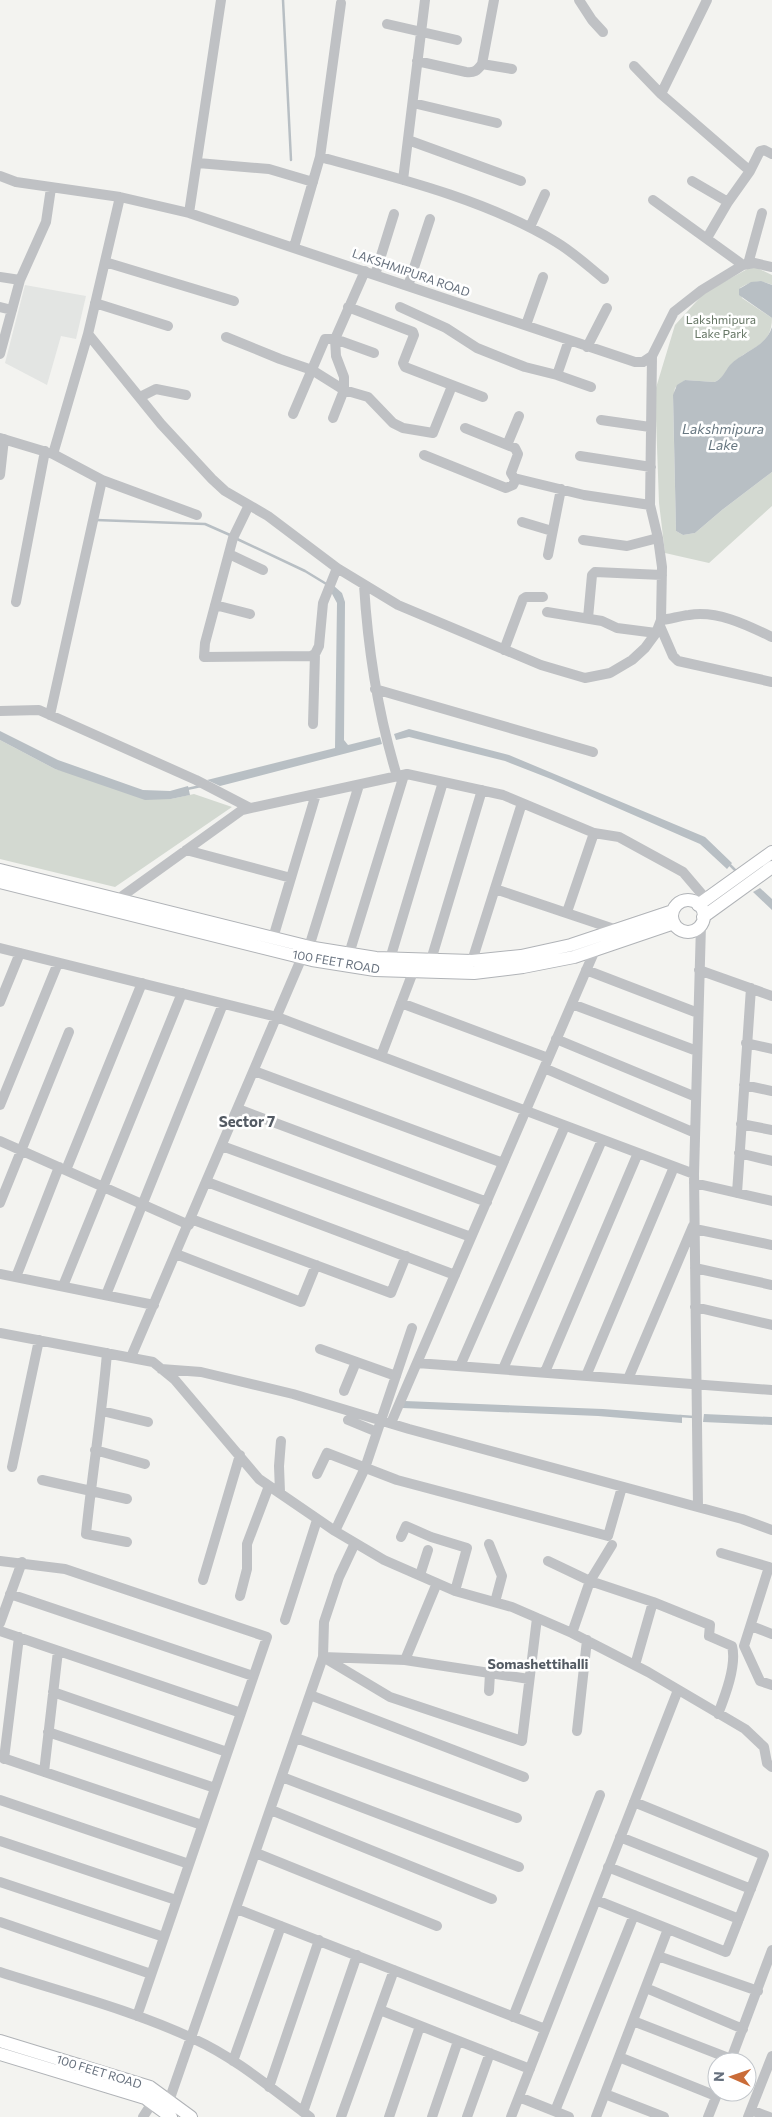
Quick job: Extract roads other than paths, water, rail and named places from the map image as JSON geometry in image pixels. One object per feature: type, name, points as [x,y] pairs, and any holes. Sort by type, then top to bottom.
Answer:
[{"type":"main road","points":[[673,917],[677,928],[686,932],[694,930],[702,911],[770,858]]},
{"type":"main road","name":"100 FEET ROAD","points":[[0,870],[273,938],[305,952],[349,954],[390,959],[472,961],[521,956],[571,945],[617,930],[673,917]]},
{"type":"main road","name":"100 FEET ROAD","points":[[0,882],[105,908],[305,952],[374,970],[413,972],[474,973],[523,968],[574,957],[595,950],[673,917],[678,904],[686,900],[702,911]]},
{"type":"main road","points":[[702,911],[736,885]]},
{"type":"main road","name":"100 FEET ROAD","points":[[0,2041],[150,2087],[191,2117]]},
{"type":"main road","name":"100 FEET ROAD","points":[[0,2054],[145,2098],[171,2117]]},
{"type":"street","points":[[189,212],[198,163],[221,0]]},
{"type":"street","points":[[403,180],[425,0]]},
{"type":"street","points":[[418,61],[473,73],[482,64],[494,0]]},
{"type":"street","points":[[579,0],[602,32]]},
{"type":"street","points":[[661,94],[706,0]]},
{"type":"street","points":[[294,247],[320,157],[341,3]]},
{"type":"street","points":[[387,24],[457,40]]},
{"type":"street","points":[[482,64],[512,69]]},
{"type":"street","points":[[634,66],[661,94],[750,171]]},
{"type":"street","points":[[413,103],[497,123]]},
{"type":"street","points":[[408,140],[521,182]]},
{"type":"street","points":[[707,238],[728,202],[750,171],[760,151],[764,150],[772,154]]},
{"type":"street","points":[[320,157],[403,180],[501,214],[557,242],[604,279]]},
{"type":"street","points":[[198,163],[274,170],[313,182]]},
{"type":"street","name":"LAKSHMIPURA ROAD","points":[[0,176],[16,182],[120,197],[189,212],[635,362],[643,362],[652,356]]},
{"type":"street","points":[[692,181],[728,202]]},
{"type":"street","points":[[0,354],[2,336],[12,310],[20,280],[46,222],[51,188]]},
{"type":"street","points":[[530,227],[545,194]]},
{"type":"street","points":[[16,602],[49,453],[88,334],[120,197]]},
{"type":"street","points":[[653,200],[745,264]]},
{"type":"street","points":[[745,264],[762,213]]},
{"type":"street","points":[[375,274],[394,214]]},
{"type":"street","points":[[408,286],[430,219]]},
{"type":"street","points":[[105,262],[234,301]]},
{"type":"street","points":[[88,334],[140,398],[212,479],[225,491],[268,516],[337,568],[398,605],[541,665],[585,678],[610,673],[632,660],[645,648],[659,626],[662,575],[658,538],[650,505],[652,356],[674,312],[702,290],[745,264],[760,264],[772,267]]},
{"type":"street","points":[[333,418],[344,390],[344,377],[336,356],[335,339],[365,271]]},
{"type":"street","points":[[0,277],[20,280]]},
{"type":"street","points":[[526,326],[543,277]]},
{"type":"street","points":[[95,303],[168,326]]},
{"type":"street","points":[[348,307],[413,332],[414,335],[403,363],[404,366],[483,397]]},
{"type":"street","points":[[400,307],[446,328],[477,348],[525,367],[557,375],[591,387]]},
{"type":"street","points":[[0,308],[12,310]]},
{"type":"street","points":[[587,347],[607,308]]},
{"type":"street","points":[[226,336],[280,359],[312,370],[344,390],[368,397],[393,423],[403,428],[432,434],[452,386]]},
{"type":"street","points":[[293,414],[323,340],[335,339],[374,353]]},
{"type":"street","points":[[557,375],[569,340]]},
{"type":"street","points":[[140,398],[156,388],[186,395]]},
{"type":"street","points":[[507,445],[519,416]]},
{"type":"street","points":[[602,420],[650,427]]},
{"type":"street","points":[[465,428],[515,448],[518,452],[511,473],[512,477],[516,479],[584,495],[650,505]]},
{"type":"street","points":[[0,475],[2,439],[49,453],[102,480],[197,515]]},
{"type":"street","points":[[424,455],[506,488],[513,485],[516,479]]},
{"type":"street","points":[[580,456],[651,467]]},
{"type":"street","points":[[50,715],[102,480]]},
{"type":"street","points":[[548,555],[561,489]]},
{"type":"street","points":[[249,505],[232,538],[203,654],[206,658],[311,656],[315,654]]},
{"type":"street","points":[[522,522],[552,531]]},
{"type":"street","points":[[583,540],[627,546],[658,538]]},
{"type":"street","points":[[229,554],[263,570]]},
{"type":"street","points":[[313,724],[315,654],[319,646],[323,603],[337,568]]},
{"type":"street","points":[[588,618],[592,574],[595,572],[662,575]]},
{"type":"street","points":[[349,954],[401,776],[386,739],[375,689],[364,585]]},
{"type":"street","points":[[504,650],[523,599],[543,597]]},
{"type":"street","points":[[215,605],[250,614]]},
{"type":"street","points":[[548,612],[604,621],[614,628],[659,626],[688,615],[706,615],[737,622],[772,637]]},
{"type":"street","points":[[659,626],[678,661],[772,682]]},
{"type":"street","points":[[375,689],[593,752]]},
{"type":"street","points":[[0,710],[40,710],[196,780],[250,808]]},
{"type":"street","points":[[105,908],[242,810],[401,776],[443,782],[503,795],[594,833],[619,838],[683,872],[702,911],[694,1179],[698,1507]]},
{"type":"street","points":[[390,959],[443,782]]},
{"type":"street","points":[[131,1357],[305,952],[359,785]]},
{"type":"street","points":[[431,960],[482,790]]},
{"type":"street","points":[[273,938],[316,794]]},
{"type":"street","points":[[472,961],[522,803]]},
{"type":"street","points":[[567,912],[594,833]]},
{"type":"street","points":[[186,850],[291,878]]},
{"type":"street","points":[[495,889],[617,930]]},
{"type":"street","points":[[0,948],[277,1017],[674,1167],[694,1179],[737,1193],[772,1201]]},
{"type":"street","points":[[335,1531],[365,1468],[377,1432],[387,1422],[418,1363],[595,950]]},
{"type":"street","points":[[0,1002],[20,954]]},
{"type":"street","points":[[0,1105],[58,963]]},
{"type":"street","points":[[586,970],[698,1013]]},
{"type":"street","points":[[700,970],[772,996]]},
{"type":"street","points":[[381,1056],[413,972]]},
{"type":"street","points":[[16,1277],[142,984]]},
{"type":"street","points":[[737,1193],[750,988]]},
{"type":"street","points":[[63,1286],[182,993]]},
{"type":"street","points":[[401,1003],[546,1063],[695,1132]]},
{"type":"street","points":[[106,1295],[224,1004]]},
{"type":"street","points":[[572,1004],[697,1052]]},
{"type":"street","points":[[0,1203],[69,1032]]},
{"type":"street","points":[[556,1039],[696,1097]]},
{"type":"street","points":[[746,1043],[772,1048]]},
{"type":"street","points":[[254,1071],[503,1164]]},
{"type":"street","points":[[744,1085],[772,1091]]},
{"type":"street","points":[[238,1109],[487,1202]]},
{"type":"street","points":[[741,1124],[772,1130]]},
{"type":"street","points":[[460,1366],[565,1126]]},
{"type":"street","points":[[502,1369],[602,1140]]},
{"type":"street","points":[[0,1141],[143,1204],[391,1293],[406,1256]]},
{"type":"street","points":[[222,1146],[471,1237]]},
{"type":"street","points":[[739,1153],[772,1161]]},
{"type":"street","points":[[545,1372],[638,1154]]},
{"type":"street","points":[[586,1376],[674,1167]]},
{"type":"street","points":[[207,1182],[455,1275]]},
{"type":"street","points":[[694,1225],[772,1244]]},
{"type":"street","points":[[628,1379],[694,1225]]},
{"type":"street","points":[[176,1254],[301,1302],[316,1265]]},
{"type":"street","points":[[695,1268],[772,1285]]},
{"type":"street","points":[[0,1274],[154,1304]]},
{"type":"street","points":[[695,1307],[772,1325]]},
{"type":"street","points":[[387,1422],[396,1376],[412,1328]]},
{"type":"street","points":[[0,1332],[153,1362],[175,1380],[259,1479],[318,1520],[384,1560],[454,1591],[495,1602],[572,1632],[634,1665],[745,1730],[764,1747],[766,1763],[772,1768]]},
{"type":"street","points":[[12,1467],[39,1340]]},
{"type":"street","points":[[320,1349],[396,1376]]},
{"type":"street","points":[[107,1353],[102,1410],[95,1450],[86,1534],[127,1542]]},
{"type":"street","points":[[344,1391],[356,1362]]},
{"type":"street","points":[[418,1363],[772,1390]]},
{"type":"street","points":[[161,1369],[201,1372],[293,1394],[387,1422],[742,1519],[772,1530]]},
{"type":"street","points":[[102,1410],[148,1422]]},
{"type":"street","points":[[348,1420],[377,1432]]},
{"type":"street","points":[[280,1492],[281,1441]]},
{"type":"street","points":[[95,1450],[145,1464]]},
{"type":"street","points":[[317,1474],[327,1453],[397,1480],[608,1536],[622,1487]]},
{"type":"street","points":[[203,1580],[240,1455]]},
{"type":"street","points":[[42,1480],[127,1499]]},
{"type":"street","points":[[240,1596],[247,1569],[247,1544],[269,1486]]},
{"type":"street","points":[[285,1620],[318,1520]]},
{"type":"street","points":[[401,1537],[406,1526],[431,1537],[466,1548],[454,1591]]},
{"type":"street","points":[[143,2117],[152,2103],[170,2101],[323,1657],[324,1622],[339,1577],[356,1543]]},
{"type":"street","points":[[489,1544],[502,1576],[495,1602]]},
{"type":"street","points":[[572,1632],[590,1582],[612,1546]]},
{"type":"street","points":[[420,1575],[428,1550]]},
{"type":"street","points":[[721,1552],[769,1567],[769,1581],[744,1646],[760,1681],[772,1685]]},
{"type":"street","points":[[0,1561],[22,1562],[65,1569],[267,1637],[137,2016]]},
{"type":"street","points":[[548,1561],[590,1582],[654,1602],[710,1625],[709,1636],[732,1646],[734,1655],[725,1697],[718,1714]]},
{"type":"street","points":[[0,1623],[22,1562]]},
{"type":"street","points":[[404,1660],[437,1583]]},
{"type":"street","points":[[10,1594],[253,1676]]},
{"type":"street","points":[[634,1665],[654,1602]]},
{"type":"street","points":[[323,1657],[390,1697],[522,1741],[537,1618]]},
{"type":"street","points":[[751,1626],[772,1634]]},
{"type":"street","points":[[0,1630],[241,1713]]},
{"type":"street","points":[[19,1637],[2,1758],[202,1825]]},
{"type":"street","points":[[576,1731],[587,1640]]},
{"type":"street","points":[[44,1772],[58,1650]]},
{"type":"street","points":[[323,1657],[404,1660],[530,1679]]},
{"type":"street","points":[[489,1691],[490,1673]]},
{"type":"street","points":[[511,2117],[678,1690]]},
{"type":"street","points":[[53,1692],[227,1752]]},
{"type":"street","points":[[310,1695],[524,1777]]},
{"type":"street","points":[[48,1732],[215,1788]]},
{"type":"street","points":[[296,1738],[517,1818]]},
{"type":"street","points":[[282,1777],[518,1867]]},
{"type":"street","points":[[513,2017],[600,1795]]},
{"type":"street","points":[[0,1800],[189,1864]]},
{"type":"street","points":[[596,1900],[726,1952],[751,1889],[764,1855],[634,1802]]},
{"type":"street","points":[[271,1810],[492,1899]]},
{"type":"street","points":[[620,1837],[751,1889]]},
{"type":"street","points":[[0,1841],[176,1900]]},
{"type":"street","points":[[256,1853],[437,1926]]},
{"type":"street","points":[[608,1867],[739,1919]]},
{"type":"street","points":[[0,1882],[164,1937]]},
{"type":"street","points":[[237,1909],[545,2029]]},
{"type":"street","points":[[555,2112],[634,1915]]},
{"type":"street","points":[[0,1922],[151,1974]]},
{"type":"street","points":[[233,2061],[281,1926]]},
{"type":"street","points":[[596,2117],[668,1929]]},
{"type":"street","points":[[269,2087],[319,1940]]},
{"type":"street","points":[[734,2052],[772,1950]]},
{"type":"street","points":[[0,1972],[137,2016],[192,2038],[233,2061],[306,2114],[357,1955]]},
{"type":"street","points":[[658,1956],[758,1991]]},
{"type":"street","points":[[341,2117],[394,1970]]},
{"type":"street","points":[[646,1988],[743,2029]]},
{"type":"street","points":[[380,2010],[530,2069]]},
{"type":"street","points":[[633,2021],[708,2052]]},
{"type":"street","points":[[389,2117],[420,2026]]},
{"type":"street","points":[[432,2117],[458,2041]]},
{"type":"street","points":[[467,2117],[490,2053]]},
{"type":"street","points":[[769,2117],[749,2113],[767,2083],[772,2056]]},
{"type":"street","points":[[619,2057],[707,2090]]},
{"type":"street","points":[[605,2094],[664,2117]]},
{"type":"street","points":[[519,2096],[569,2117]]},
{"type":"street","points":[[708,2117],[714,2102]]},
{"type":"water","points":[[761,281],[772,285],[772,318],[739,295],[739,289],[751,282]]},
{"type":"water","name":"Lakshmipura Lake","points":[[772,327],[772,472],[695,533],[683,535],[676,531],[673,395],[677,385],[685,380],[717,381],[730,365],[760,344],[769,334]]},
{"type":"water","points":[[334,586],[342,593],[345,602],[344,740],[348,745],[380,737],[382,744],[220,786],[207,780],[335,748],[337,603],[331,592]]},
{"type":"water","points":[[409,729],[509,755],[705,837],[732,863],[727,869],[700,844],[505,761],[409,737],[396,740],[394,734]]},
{"type":"water","points":[[0,731],[58,760],[143,790],[170,791],[188,786],[190,795],[171,799],[145,800],[55,769],[0,740]]},
{"type":"water","points":[[760,888],[772,899],[772,910],[753,892]]},
{"type":"water","points":[[405,1401],[603,1409],[682,1415],[682,1423],[598,1416],[402,1408]]},
{"type":"water","points":[[704,1414],[772,1417],[772,1425],[703,1422]]},
{"type":"waterway","points":[[283,0],[291,160]]},
{"type":"waterway","points":[[96,520],[205,524],[230,535]]},
{"type":"waterway","points":[[235,538],[305,571],[328,585]]},
{"type":"waterway","points":[[187,789],[201,786]]},
{"type":"waterway","points":[[728,863],[737,872]]},
{"type":"waterway","points":[[680,1416],[694,1417]]},
{"type":"district","name":"Sector 7","points":[[247,1122]]},
{"type":"district","name":"Somashettihalli","points":[[538,1664]]},
{"type":"park label","name":"Lakshmipura Lake Park","points":[[721,327]]}]
